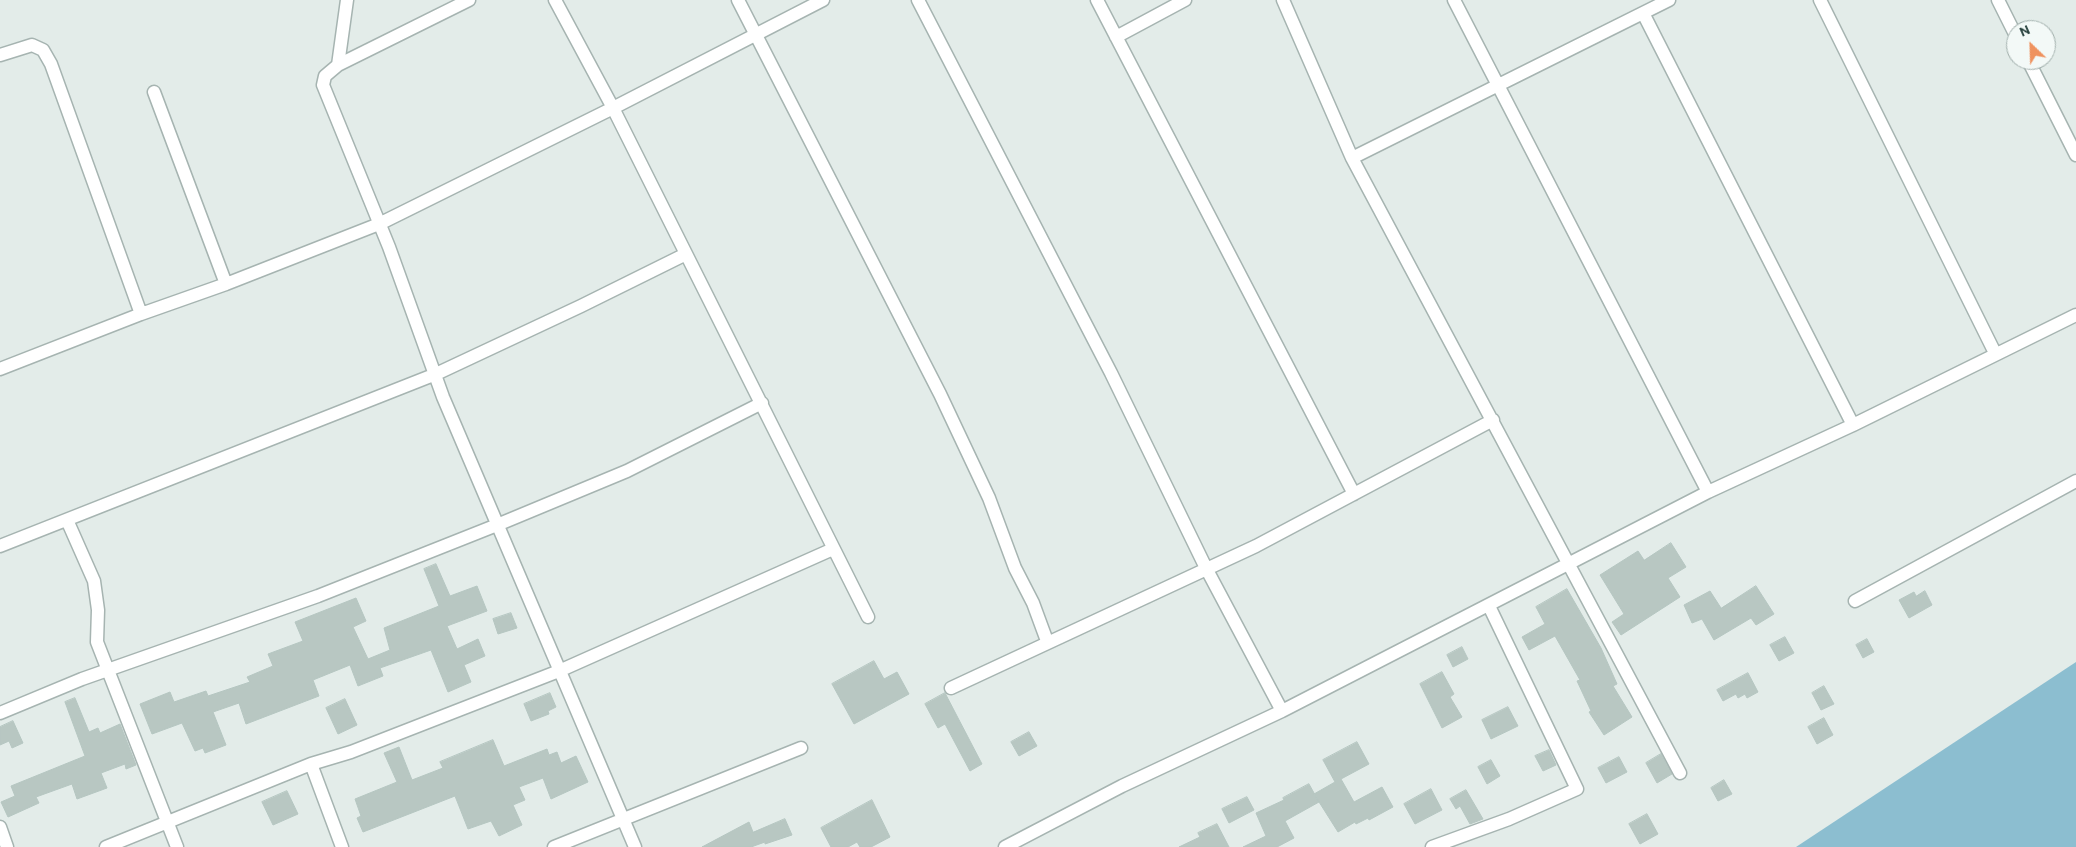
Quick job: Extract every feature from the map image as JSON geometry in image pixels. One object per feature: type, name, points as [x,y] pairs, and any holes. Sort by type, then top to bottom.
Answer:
[{"type":"street","points":[[338,65],[347,0]]},
{"type":"street","points":[[469,0],[338,65],[325,76],[323,85],[379,224],[443,397],[635,847]]},
{"type":"street","points":[[556,0],[614,108],[762,403],[832,549],[868,617]]},
{"type":"street","points":[[738,0],[940,394],[989,498],[1015,568],[1032,603],[1047,642]]},
{"type":"street","points":[[0,369],[379,224],[614,108],[823,0]]},
{"type":"street","points":[[918,0],[1111,373],[1206,568],[1282,710]]},
{"type":"street","points":[[1097,0],[1354,494]]},
{"type":"street","points":[[1116,37],[1185,0]]},
{"type":"street","points":[[1283,0],[1352,158],[1680,773]]},
{"type":"street","points":[[1454,0],[1708,492]]},
{"type":"street","points":[[1352,158],[1498,87],[1669,0]]},
{"type":"street","points":[[1820,0],[1995,353]]},
{"type":"street","points":[[1998,0],[2008,20]]},
{"type":"street","points":[[1643,13],[1854,425]]},
{"type":"street","points":[[0,55],[32,45],[43,50],[51,64],[141,314]]},
{"type":"street","points":[[2033,70],[2076,155]]},
{"type":"street","points":[[154,92],[226,284]]},
{"type":"street","points":[[0,546],[436,374],[686,254]]},
{"type":"street","points":[[1004,847],[1122,786],[1282,710],[1489,606],[1708,492],[1854,425],[1995,353],[2076,315]]},
{"type":"street","points":[[0,713],[108,670],[318,596],[497,525],[627,470],[762,403]]},
{"type":"street","points":[[951,688],[1256,546],[1493,420]]},
{"type":"street","points":[[1855,601],[2076,481]]},
{"type":"street","points":[[67,520],[94,582],[98,610],[97,642],[177,847]]},
{"type":"street","points":[[106,847],[311,764],[351,752],[559,672],[832,549]]},
{"type":"street","points":[[1432,847],[1509,819],[1577,789],[1489,606]]},
{"type":"street","points":[[554,847],[801,748]]},
{"type":"street","points":[[311,764],[342,847]]},
{"type":"street","points":[[0,827],[7,847]]},
{"type":"water","points":[[2076,662],[2076,847],[1796,847]]},
{"type":"building","points":[[1671,543],[1686,567],[1668,578],[1680,597],[1621,635],[1612,622],[1624,614],[1600,575],[1638,551],[1644,560]]},
{"type":"building","points":[[436,564],[450,596],[477,586],[487,611],[447,626],[457,649],[478,639],[485,656],[464,665],[471,682],[448,692],[431,650],[380,668],[383,676],[358,686],[350,665],[313,680],[319,696],[246,724],[239,703],[213,712],[226,745],[205,753],[203,748],[195,751],[182,723],[152,734],[140,704],[170,692],[174,702],[206,691],[208,696],[250,682],[247,677],[273,666],[268,654],[303,641],[295,622],[356,598],[366,621],[353,627],[368,659],[390,650],[384,628],[439,606],[424,569]]},
{"type":"building","points":[[1756,586],[1774,614],[1756,625],[1751,618],[1714,640],[1702,619],[1692,623],[1684,605],[1710,591],[1721,608]]},
{"type":"building","points":[[1567,589],[1601,648],[1617,684],[1613,686],[1632,717],[1604,735],[1589,712],[1591,711],[1577,681],[1580,680],[1555,636],[1529,650],[1522,637],[1545,624],[1536,607]]},
{"type":"building","points":[[1925,591],[1932,605],[1909,618],[1899,600],[1914,592],[1916,596]]},
{"type":"building","points":[[511,613],[517,628],[498,634],[493,619]]},
{"type":"building","points":[[1785,637],[1794,653],[1779,661],[1770,645]]},
{"type":"building","points":[[1867,639],[1874,652],[1863,658],[1856,645]]},
{"type":"building","points":[[1462,647],[1468,659],[1453,667],[1447,655]]},
{"type":"building","points":[[874,661],[884,679],[897,672],[909,694],[854,724],[832,684]]},
{"type":"building","points":[[1442,672],[1454,694],[1450,697],[1462,717],[1442,728],[1420,684]]},
{"type":"building","points":[[1748,673],[1758,692],[1747,698],[1745,694],[1738,698],[1736,694],[1723,701],[1717,690]]},
{"type":"building","points":[[1824,686],[1834,704],[1821,710],[1812,693]]},
{"type":"building","points":[[550,693],[556,707],[548,711],[549,714],[531,721],[524,704]]},
{"type":"building","points":[[945,693],[982,764],[970,771],[945,724],[938,728],[925,704]]},
{"type":"building","points":[[75,698],[89,732],[98,728],[100,733],[120,724],[136,765],[126,769],[125,764],[101,773],[107,788],[77,799],[72,784],[36,797],[39,803],[8,817],[1,802],[15,796],[11,786],[85,756],[65,702]]},
{"type":"building","points":[[345,699],[357,725],[338,734],[326,708]]},
{"type":"building","points":[[1508,707],[1518,726],[1491,739],[1482,720]]},
{"type":"building","points":[[1824,718],[1833,735],[1817,744],[1808,727]]},
{"type":"building","points":[[13,721],[23,743],[12,748],[9,741],[0,745],[0,727]]},
{"type":"building","points":[[1029,732],[1037,746],[1019,756],[1011,742]]},
{"type":"building","points":[[493,740],[504,766],[547,749],[549,755],[557,752],[561,763],[576,756],[588,782],[551,799],[543,778],[519,787],[525,800],[513,805],[522,825],[499,836],[491,821],[468,829],[455,796],[363,832],[357,818],[361,816],[355,799],[397,782],[384,753],[399,747],[412,780],[443,768],[440,762]]},
{"type":"building","points":[[1357,742],[1369,764],[1341,779],[1354,802],[1382,787],[1393,807],[1369,820],[1368,818],[1356,824],[1355,822],[1338,832],[1314,794],[1335,782],[1323,760]]},
{"type":"building","points":[[1549,750],[1556,765],[1543,771],[1535,756]]},
{"type":"building","points":[[1661,754],[1672,774],[1657,783],[1646,763]]},
{"type":"building","points":[[1619,757],[1627,772],[1606,783],[1598,768]]},
{"type":"building","points":[[1491,760],[1500,776],[1487,784],[1478,767]]},
{"type":"building","points":[[1724,780],[1732,794],[1718,801],[1711,788]]},
{"type":"building","points":[[1309,784],[1319,802],[1285,821],[1294,838],[1277,847],[1243,847],[1266,836],[1256,813],[1284,800],[1283,798]]},
{"type":"building","points":[[1431,789],[1442,810],[1415,824],[1404,804]]},
{"type":"building","points":[[1466,790],[1483,819],[1470,824],[1460,806],[1456,809],[1450,799]]},
{"type":"building","points":[[287,791],[298,814],[273,825],[262,802]]},
{"type":"building","points":[[1247,797],[1254,810],[1229,823],[1222,809]]},
{"type":"building","points":[[872,800],[890,837],[871,847],[860,847],[857,842],[848,847],[831,847],[821,828]]},
{"type":"building","points":[[1647,814],[1658,834],[1640,844],[1629,824]]},
{"type":"building","points":[[785,819],[792,835],[751,847],[702,847],[749,822],[753,832]]},
{"type":"building","points":[[1217,824],[1229,847],[1179,847],[1200,837],[1198,833]]}]
